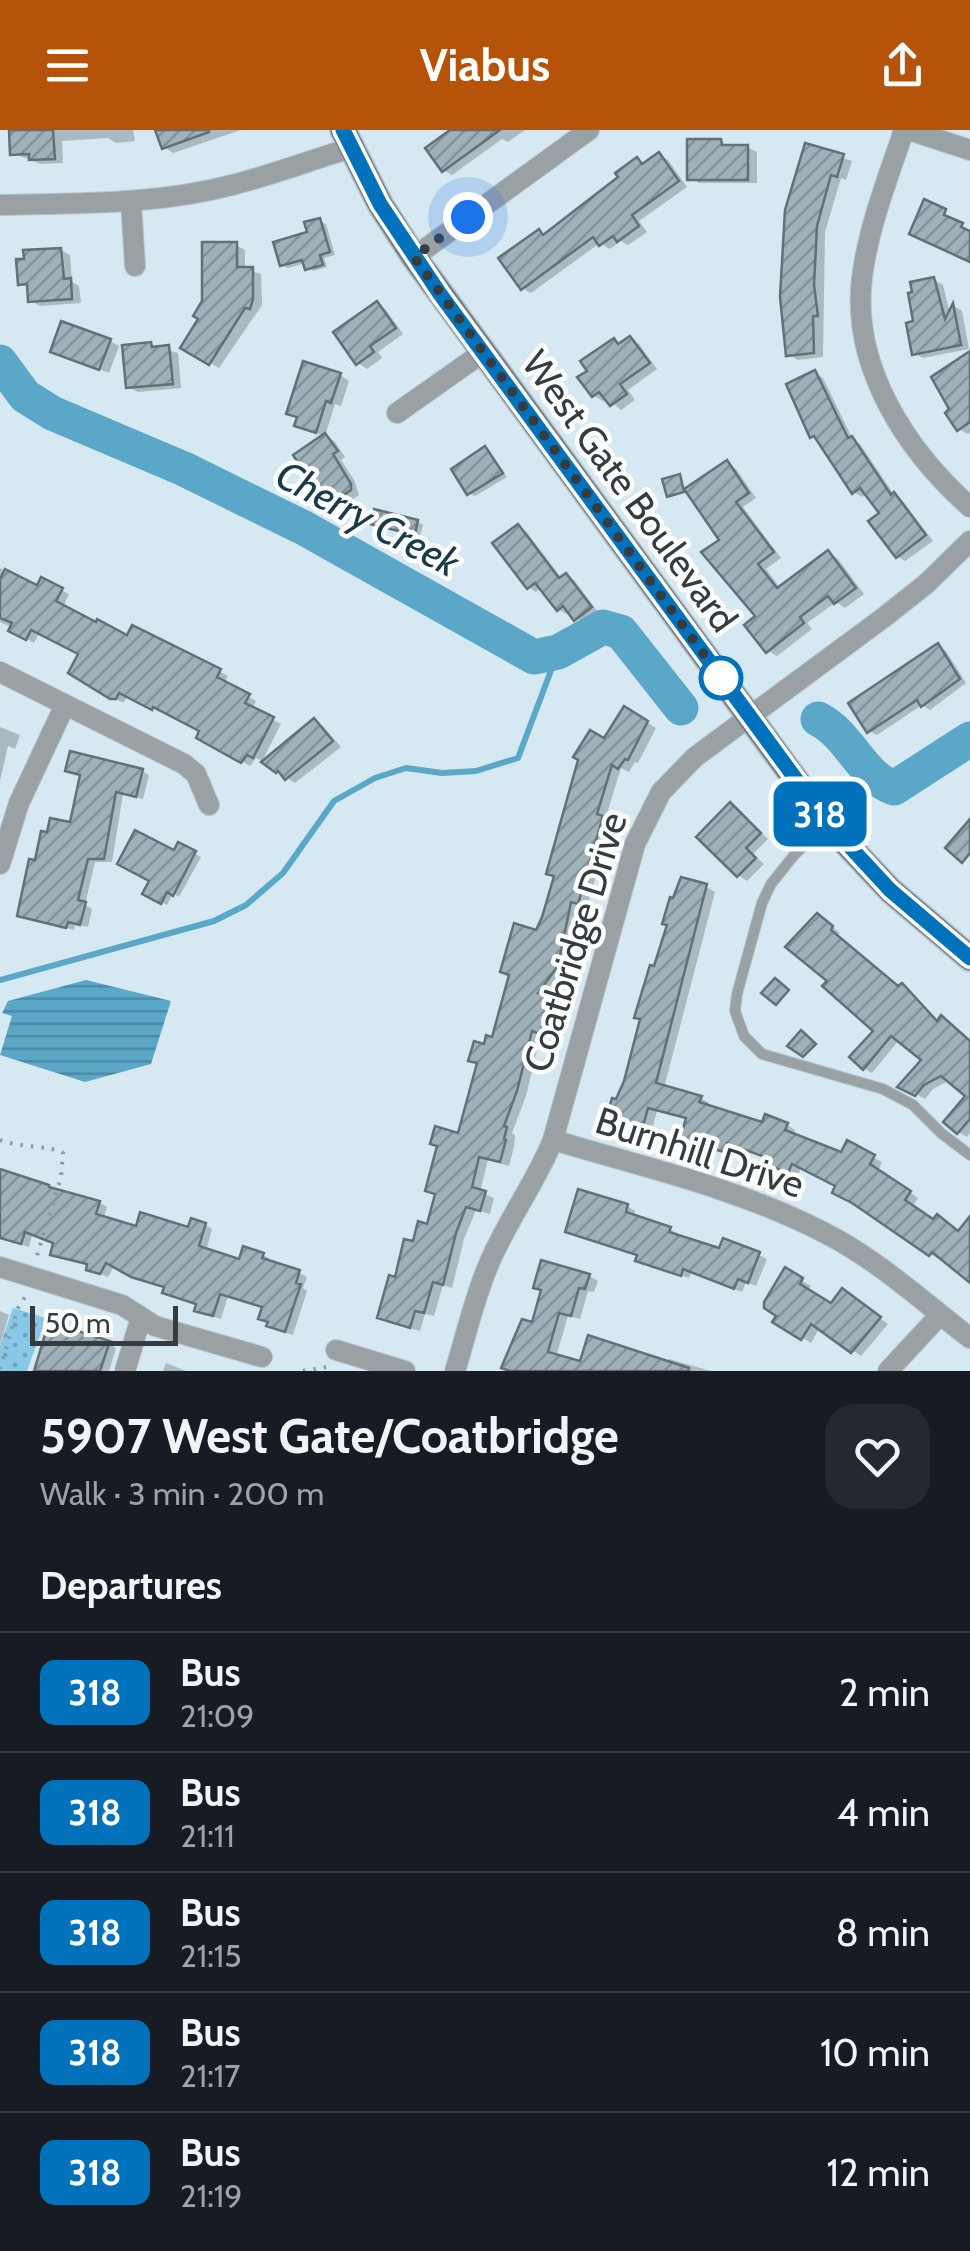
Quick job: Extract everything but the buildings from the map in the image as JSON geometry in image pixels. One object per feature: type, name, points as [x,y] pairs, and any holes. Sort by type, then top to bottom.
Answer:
[{"type":"main road","name":"West Gate Boulevard","points":[[347,139],[380,204],[414,257],[828,823],[890,890],[970,958]]},
{"type":"street","points":[[414,257],[589,130]]},
{"type":"street","points":[[970,150],[907,130],[867,250],[861,293],[863,335],[882,393],[900,424],[952,491],[970,507]]},
{"type":"street","points":[[0,206],[132,202],[231,186],[347,139]]},
{"type":"street","points":[[132,202],[136,266]]},
{"type":"street","points":[[398,413],[482,353]]},
{"type":"street","name":"Coatbridge Drive","points":[[455,1371],[486,1270],[539,1175],[553,1140],[636,844],[661,792],[695,756],[926,584],[970,541]]},
{"type":"street","points":[[0,672],[184,764],[196,774],[209,805]]},
{"type":"street","points":[[0,864],[30,776],[65,706]]},
{"type":"street","name":"Burnhill Drive","points":[[553,1140],[745,1197],[806,1224],[851,1248],[970,1338]]},
{"type":"street","points":[[0,1267],[122,1305],[155,1326],[262,1357]]},
{"type":"street","points":[[888,1371],[940,1316]]},
{"type":"street","points":[[125,1371],[142,1317]]},
{"type":"street","points":[[335,1359],[405,1371]]},
{"type":"lane","points":[[828,823],[795,854],[771,884],[762,903],[735,1011],[744,1036],[762,1054],[884,1089],[913,1105],[970,1155]]},
{"type":"path","points":[[0,1140],[18,1147],[55,1148],[63,1153],[61,1178],[36,1260]]},
{"type":"path","points":[[0,1369],[26,1292]]},
{"type":"path","points":[[303,1371],[335,1359]]},
{"type":"shaded area","points":[[86,980],[171,1001],[151,1064],[85,1082],[0,1055],[12,1016],[2,1013],[8,1001]]},
{"type":"shaded area","points":[[13,1308],[46,1318],[27,1371],[0,1371],[0,1346]]},
{"type":"waterway","name":"Cherry Creek","points":[[0,362],[25,396],[52,413],[184,469],[304,528],[534,657],[558,652],[603,627],[621,632],[681,708]]},
{"type":"waterway","points":[[0,980],[214,921],[246,905],[283,873],[334,801],[375,778],[406,768],[442,773],[476,771],[518,758],[558,652]]},
{"type":"waterway","name":"Cherry Creek","points":[[818,719],[839,735],[873,774],[894,788],[970,739]]},
{"type":"bus line","name":"318","points":[[343,130],[380,204],[414,257],[828,823],[890,890],[970,958]]},
{"type":"route","points":[[468,217],[414,257],[721,678]]}]
